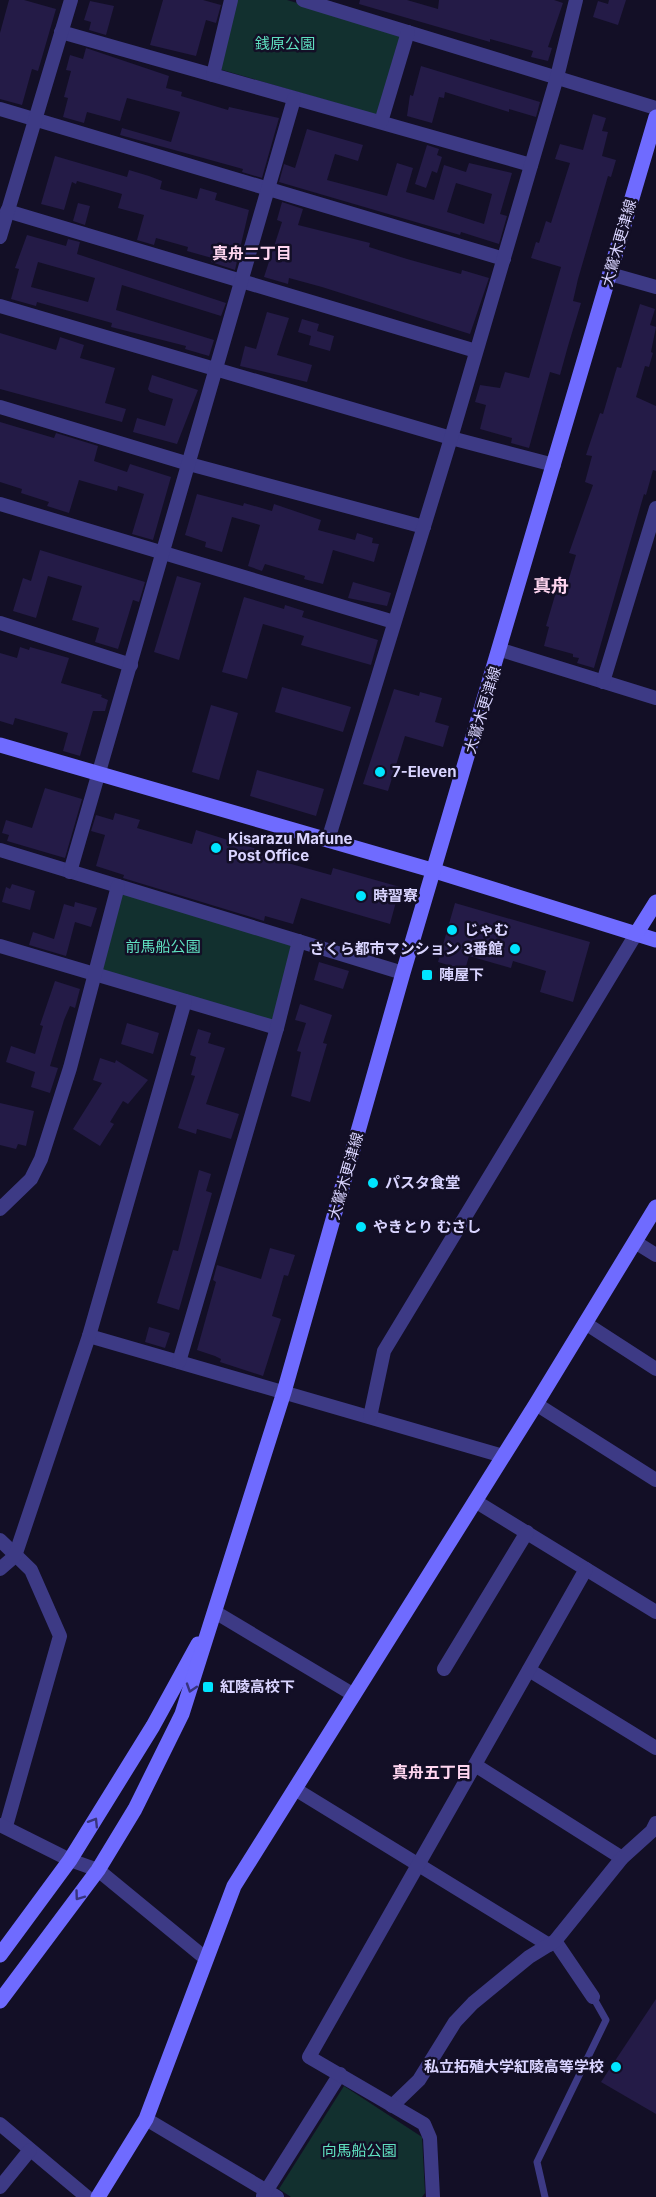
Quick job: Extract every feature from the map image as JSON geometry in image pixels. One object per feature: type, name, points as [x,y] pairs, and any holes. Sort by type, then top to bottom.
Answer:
[{"type":"main road","name":"大鷲木更津線","points":[[215,1612],[284,1392],[404,973],[501,650],[656,117]]},
{"type":"main road","points":[[0,745],[328,840],[656,940]]},
{"type":"main road","points":[[636,934],[656,902]]},
{"type":"main road","points":[[98,2197],[146,2119],[178,2040],[205,1958],[234,1886],[536,1404],[656,1207]]},
{"type":"main road","points":[[0,1955],[70,1860],[153,1726],[215,1612]]},
{"type":"main road","points":[[0,2001],[22,1975],[98,1870],[135,1809],[182,1714],[215,1612]]},
{"type":"street","points":[[0,237],[71,0]]},
{"type":"street","points":[[213,75],[231,0]]},
{"type":"street","points":[[303,0],[322,2],[408,32],[656,108]]},
{"type":"street","points":[[328,840],[504,259],[557,77],[576,0]]},
{"type":"street","points":[[61,32],[531,165]]},
{"type":"street","points":[[381,122],[408,32]]},
{"type":"street","points":[[70,872],[294,99]]},
{"type":"street","points":[[0,110],[504,259]]},
{"type":"street","points":[[7,211],[241,283],[476,351]]},
{"type":"street","points":[[610,274],[656,287]]},
{"type":"street","points":[[0,306],[451,438],[554,465]]},
{"type":"street","points":[[0,406],[189,464],[424,527]]},
{"type":"street","points":[[0,504],[394,622]]},
{"type":"street","points":[[603,682],[656,508]]},
{"type":"street","points":[[0,623],[131,665]]},
{"type":"street","points":[[501,650],[656,698]]},
{"type":"street","points":[[0,850],[404,973]]},
{"type":"street","points":[[0,1209],[31,1179],[41,1159],[118,886]]},
{"type":"street","points":[[370,1418],[384,1351],[636,934]]},
{"type":"street","points":[[179,1362],[277,1028],[298,941]]},
{"type":"street","points":[[1,949],[95,974],[277,1028]]},
{"type":"street","points":[[0,1569],[15,1556],[89,1336],[185,1001]]},
{"type":"street","points":[[635,1242],[656,1255]]},
{"type":"street","points":[[585,1323],[656,1369]]},
{"type":"street","points":[[89,1336],[503,1456]]},
{"type":"street","points":[[536,1404],[656,1480]]},
{"type":"street","points":[[475,1501],[656,1612]]},
{"type":"street","points":[[444,1669],[527,1532]]},
{"type":"street","points":[[0,1540],[31,1570],[60,1636],[3,1826],[70,1860],[98,1870],[205,1958]]},
{"type":"street","points":[[433,2197],[430,2138],[424,2124],[309,2057],[586,1569]]},
{"type":"street","points":[[215,1612],[354,1695]]},
{"type":"street","points":[[529,1670],[656,1748]]},
{"type":"street","points":[[475,1765],[622,1858]]},
{"type":"street","points":[[295,1789],[418,1865],[552,1943],[593,1997]]},
{"type":"street","points":[[392,2106],[419,2080],[455,2022],[473,2003],[529,1957],[552,1943],[622,1858],[652,1831],[656,1823]]},
{"type":"street","points":[[146,2119],[269,2195],[340,2074]]},
{"type":"street","points":[[0,2124],[87,2197]]},
{"type":"street","points":[[0,2187],[30,2150]]},
{"type":"lane","points":[[545,2197],[537,2162],[606,2020],[593,1997]]},
{"type":"green space","name":"銭原公園","points":[[235,0],[287,0],[401,34],[377,115],[219,69]]},
{"type":"green space","name":"前馬船公園","points":[[122,891],[294,944],[274,1024],[101,971]]},
{"type":"green space","name":"向馬船公園","points":[[344,2086],[422,2137],[425,2193],[422,2197],[291,2197],[279,2189]]},
{"type":"building","points":[[9,0],[24,0],[56,9],[38,71],[32,69],[22,105],[0,99],[0,33]]},
{"type":"building","points":[[163,0],[203,0],[221,5],[216,23],[206,20],[196,56],[150,45]]},
{"type":"building","points":[[360,0],[407,0],[438,9],[439,0],[554,0],[563,3],[548,47],[552,48],[548,61],[531,57],[533,51],[490,39],[490,42],[359,4]]},
{"type":"building","points":[[609,0],[626,0],[618,25],[593,17],[598,1],[608,4]]},
{"type":"building","points":[[90,1],[114,6],[106,35],[89,30],[91,22],[84,20]]},
{"type":"building","points":[[86,48],[169,76],[166,88],[182,92],[181,96],[228,110],[229,107],[279,118],[262,178],[242,172],[243,169],[120,135],[122,128],[171,142],[180,112],[127,98],[120,121],[87,112],[84,123],[63,117],[68,98],[64,97],[71,71],[66,70],[70,55],[83,59]]},
{"type":"building","points":[[421,66],[540,102],[536,117],[509,109],[509,112],[445,92],[444,98],[439,97],[432,123],[407,116],[410,95],[413,96]]},
{"type":"building","points":[[593,114],[606,118],[602,131],[608,132],[602,156],[616,160],[611,177],[608,176],[578,279],[573,301],[581,303],[560,375],[550,372],[529,448],[511,443],[512,438],[480,429],[486,405],[475,402],[480,385],[500,388],[505,372],[529,378],[561,267],[531,258],[546,221],[551,223],[570,163],[555,159],[560,144],[583,150]]},
{"type":"building","points":[[307,129],[363,145],[358,161],[335,154],[327,180],[387,196],[397,163],[413,168],[406,192],[434,200],[444,165],[466,172],[469,163],[512,173],[500,214],[507,216],[499,244],[461,232],[460,235],[279,182],[284,164],[295,168]],"holes":[[[456,183],[492,194],[484,224],[447,212]]]},
{"type":"building","points":[[427,145],[439,149],[437,155],[442,157],[437,173],[432,171],[426,188],[415,184]]},
{"type":"building","points":[[55,156],[127,177],[129,170],[149,176],[162,181],[160,189],[197,199],[200,188],[217,193],[215,200],[249,210],[235,270],[211,262],[212,258],[187,251],[188,247],[156,238],[154,245],[137,240],[144,215],[118,208],[122,194],[77,181],[76,184],[72,182],[64,210],[41,204]]},
{"type":"building","points":[[282,202],[303,209],[298,225],[370,243],[369,247],[461,274],[462,270],[489,278],[470,334],[322,287],[289,278],[288,284],[264,277],[282,222],[277,220]]},
{"type":"building","points":[[78,203],[90,206],[85,225],[73,221]]},
{"type":"building","points":[[27,235],[66,246],[68,239],[80,242],[77,254],[226,303],[221,316],[122,285],[116,310],[214,340],[209,356],[185,349],[186,346],[111,327],[112,323],[37,302],[36,306],[11,299],[19,269],[15,268]],"holes":[[[38,262],[95,278],[88,302],[31,287]]]},
{"type":"building","points":[[640,304],[655,309],[650,325],[656,327],[651,352],[653,353],[649,367],[645,366],[636,397],[656,406],[656,471],[653,470],[646,495],[644,494],[594,668],[577,663],[579,658],[573,657],[573,654],[544,646],[549,627],[546,626],[556,592],[564,595],[576,555],[569,553],[593,485],[585,482],[592,456],[586,455],[600,413],[603,414],[617,367],[621,368]]},
{"type":"building","points":[[267,312],[289,318],[277,355],[312,365],[307,382],[240,366],[245,346],[256,349]]},
{"type":"building","points":[[302,319],[319,324],[317,331],[334,336],[330,351],[309,345],[311,336],[298,332]]},
{"type":"building","points":[[0,333],[56,350],[60,337],[84,345],[80,358],[115,368],[105,403],[126,409],[122,422],[0,389]]},
{"type":"building","points":[[152,375],[198,390],[177,444],[133,432],[137,418],[165,426],[173,399],[150,392],[148,389]]},
{"type":"building","points":[[0,422],[54,438],[56,433],[98,446],[94,461],[127,472],[130,464],[171,477],[153,540],[132,534],[144,494],[118,486],[117,491],[79,480],[69,513],[47,506],[49,502],[21,493],[22,489],[0,482]]},
{"type":"building","points":[[197,494],[272,511],[274,504],[321,520],[318,530],[355,540],[357,533],[373,538],[372,543],[379,544],[374,562],[333,550],[323,584],[265,564],[262,571],[248,566],[260,525],[232,517],[222,552],[205,547],[206,542],[185,535]]},
{"type":"building","points":[[40,550],[145,582],[139,602],[133,600],[118,649],[95,642],[99,628],[72,620],[82,586],[48,576],[36,618],[13,611],[23,578],[31,581]]},
{"type":"building","points":[[177,576],[201,583],[179,660],[154,652]]},
{"type":"building","points":[[353,582],[391,593],[387,606],[348,598]]},
{"type":"building","points":[[244,597],[284,609],[285,605],[304,611],[302,617],[378,640],[371,665],[301,645],[304,636],[263,624],[247,679],[222,672]]},
{"type":"building","points":[[20,647],[29,650],[30,647],[69,658],[61,683],[102,695],[101,697],[108,700],[105,711],[93,711],[80,756],[63,751],[68,733],[15,718],[13,725],[0,721],[0,653],[17,658]]},
{"type":"building","points":[[282,687],[351,707],[343,732],[275,712]]},
{"type":"building","points":[[394,689],[419,696],[420,692],[442,698],[435,722],[449,726],[443,747],[405,736],[388,791],[363,784]]},
{"type":"building","points":[[211,705],[238,713],[219,780],[192,772]]},
{"type":"building","points":[[257,770],[324,789],[316,816],[250,796]]},
{"type":"building","points":[[45,788],[82,799],[65,858],[7,841],[9,835],[2,833],[6,820],[32,828]]},
{"type":"building","points":[[115,813],[140,820],[137,828],[192,844],[196,830],[257,849],[256,853],[284,862],[331,875],[333,868],[400,887],[390,924],[301,898],[293,924],[265,916],[264,921],[123,878],[124,875],[96,866],[105,835],[91,831],[96,815],[113,820]]},
{"type":"building","points":[[12,884],[35,891],[30,910],[2,902],[6,887],[10,889]]},
{"type":"building","points":[[75,902],[97,908],[91,927],[75,922],[66,956],[29,945],[33,932],[54,939],[64,904],[74,907]]},
{"type":"building","name":"さくら都市マンション 3番館","points":[[455,903],[590,942],[573,1002],[540,992],[546,971],[513,961],[511,968],[469,956],[465,970],[438,962]]},
{"type":"building","points":[[319,962],[349,971],[343,989],[314,980]]},
{"type":"building","points":[[55,981],[80,989],[75,1008],[70,1006],[64,1020],[50,1066],[58,1068],[50,1093],[31,1087],[35,1072],[6,1062],[11,1046],[35,1054],[43,1026],[40,1025]]},
{"type":"building","points":[[300,1004],[332,1015],[323,1043],[327,1044],[310,1102],[291,1096],[301,1052],[297,1051],[306,1023],[295,1020]]},
{"type":"building","points":[[127,1023],[159,1033],[153,1054],[121,1044]]},
{"type":"building","points":[[198,1029],[211,1033],[208,1043],[225,1048],[206,1104],[239,1114],[231,1139],[197,1129],[196,1134],[178,1128],[195,1076],[191,1075],[196,1057],[190,1055]]},
{"type":"building","points":[[100,1058],[115,1063],[116,1060],[148,1080],[128,1104],[123,1101],[110,1122],[114,1124],[100,1146],[73,1129],[102,1083],[93,1080]]},
{"type":"building","points":[[0,1103],[34,1111],[26,1146],[18,1144],[16,1149],[0,1145]]},
{"type":"building","points":[[199,1170],[211,1174],[206,1191],[212,1193],[179,1310],[157,1303],[173,1250],[178,1251]]},
{"type":"building","points":[[270,1248],[295,1255],[288,1276],[284,1275],[272,1316],[281,1319],[263,1376],[220,1362],[221,1359],[197,1350],[216,1282],[213,1280],[217,1265],[261,1279]]},
{"type":"building","points":[[149,1327],[170,1333],[165,1348],[145,1342]]},
{"type":"building","points":[[656,1999],[656,2114],[601,2082]]},
{"type":"place","name":"7-Eleven","points":[[380,772]]},
{"type":"place","name":"Kisarazu Mafune Post Office","points":[[216,848]]},
{"type":"place","name":"時習寮","points":[[361,896]]},
{"type":"place","name":"じゃむ","points":[[452,930]]},
{"type":"place","name":"さくら都市マンション 3番館","points":[[515,949]]},
{"type":"place","name":"陣屋下","points":[[427,975]]},
{"type":"place","name":"パスタ食堂","points":[[373,1183]]},
{"type":"place","name":"やきとり むさし","points":[[361,1227]]},
{"type":"place","name":"紅陵高校下","points":[[208,1687]]},
{"type":"place","name":"私立拓殖大学紅陵高等学校","points":[[616,2067]]},
{"type":"district","name":"真舟二丁目","points":[[252,253]]},
{"type":"district","name":"真舟","points":[[551,586]]},
{"type":"district","name":"真舟五丁目","points":[[432,1772]]}]
